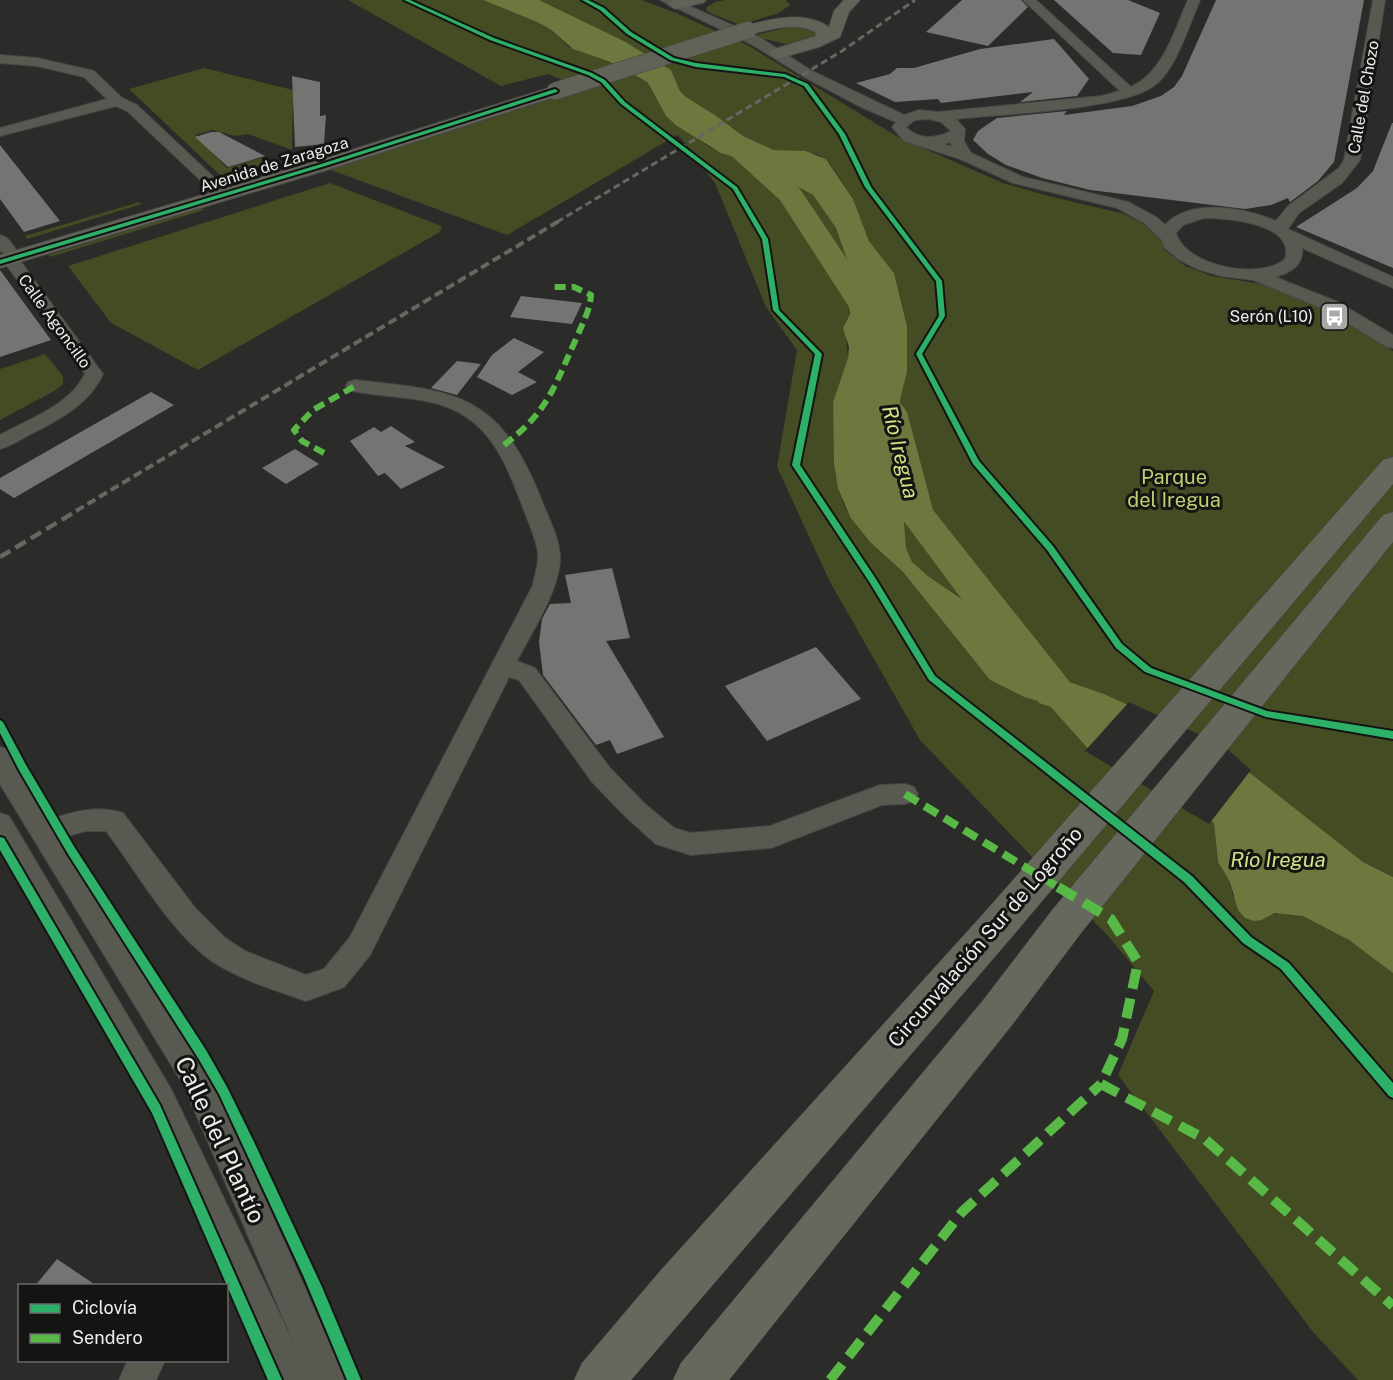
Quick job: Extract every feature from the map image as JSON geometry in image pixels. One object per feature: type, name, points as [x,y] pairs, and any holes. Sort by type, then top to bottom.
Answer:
[{"type":"highway","name":"Circunvalación Sur de Logroño","points":[[599,1380],[657,1308],[1022,895],[1393,466]]},
{"type":"highway","points":[[709,1378],[998,1012],[1067,921],[1393,522]]},
{"type":"highway","points":[[573,1380],[657,1308]]},
{"type":"main road","points":[[670,2],[698,0]]},
{"type":"main road","points":[[777,54],[808,46],[836,32],[842,11],[852,0]]},
{"type":"main road","points":[[555,91],[831,4]]},
{"type":"main road","points":[[773,22],[796,7]]},
{"type":"main road","points":[[773,22],[813,25],[825,32],[825,38]]},
{"type":"main road","name":"Avenida de Zaragoza","points":[[4,252],[514,100],[555,91]]},
{"type":"main road","name":"Avenida de Zaragoza","points":[[4,252],[320,166],[555,91]]},
{"type":"street","points":[[1029,0],[1130,93]]},
{"type":"street","points":[[1168,236],[1150,220],[1122,205],[1018,180],[965,156],[918,140],[902,132],[899,127],[904,120],[917,116],[984,113],[1101,100],[1130,93],[1150,83],[1164,67],[1194,0]]},
{"type":"street","name":"Calle del Chozo","points":[[1282,233],[1283,220],[1298,204],[1344,173],[1352,160],[1379,0]]},
{"type":"street","points":[[670,2],[734,30],[868,105],[904,120]]},
{"type":"street","points":[[0,59],[37,62],[89,75],[117,101],[132,108],[216,188]]},
{"type":"street","points":[[1104,68],[1136,74],[1152,73],[1164,67]]},
{"type":"street","points":[[0,132],[117,101]]},
{"type":"street","points":[[918,140],[940,141],[984,113]]},
{"type":"street","points":[[939,116],[949,120],[957,132],[957,141],[965,156]]},
{"type":"street","points":[[1122,205],[1138,203],[1203,213],[1240,215],[1262,221],[1282,233],[1393,283]]},
{"type":"street","name":"Calle del Chozo","points":[[1240,215],[1260,214],[1298,204]]},
{"type":"street","points":[[1203,213],[1178,221],[1170,228],[1168,236],[1170,244],[1180,255],[1195,264],[1225,273],[1256,275],[1276,271],[1291,263],[1295,254],[1293,245],[1282,233]]},
{"type":"street","name":"Calle Agoncillo","points":[[0,443],[73,402],[90,385],[94,374],[4,252]]},
{"type":"street","points":[[1291,263],[1332,306]]},
{"type":"street","points":[[1256,275],[1332,306],[1393,343]]},
{"type":"street","points":[[45,833],[90,818],[114,821],[158,884],[215,946],[245,964],[306,988],[334,978],[360,946],[544,585],[549,561],[544,537],[526,490],[504,445],[486,422],[465,408],[446,400],[413,393],[355,386]]},
{"type":"street","points":[[502,665],[527,674],[601,775],[636,811],[665,836],[692,844],[771,837],[880,795],[905,794]]},
{"type":"street","name":"Calle del Plantío","points":[[0,757],[13,784],[195,1076],[328,1380]]},
{"type":"street","name":"Calle del Plantío","points":[[0,824],[160,1099],[293,1380]]},
{"type":"street","points":[[137,1380],[147,1362]]},
{"type":"green space","points":[[348,0],[483,0],[537,22],[550,29],[569,47],[608,61],[648,83],[666,116],[708,146],[725,154],[770,168],[813,195],[836,228],[857,288],[855,303],[845,322],[848,358],[833,402],[835,473],[843,503],[850,517],[870,542],[903,572],[990,680],[1024,697],[1048,704],[1090,751],[1214,823],[1218,862],[1230,882],[1233,896],[1262,920],[1274,914],[1288,913],[1320,923],[1354,943],[1393,973],[1393,1380],[1358,1380],[1313,1332],[1118,1075],[1154,991],[1108,936],[920,740],[829,580],[777,467],[797,350],[766,307],[715,183],[682,139],[677,135],[507,235],[320,166],[582,89],[548,74],[501,86]]},
{"type":"green space","name":"Parque del Iregua","points":[[539,0],[642,0],[676,13],[749,46],[898,137],[1003,183],[1124,214],[1141,222],[1160,239],[1165,250],[1185,266],[1212,276],[1274,286],[1312,300],[1393,351],[1393,877],[1363,862],[1240,765],[1066,681],[1005,636],[979,611],[912,563],[906,548],[902,491],[906,447],[900,400],[907,372],[907,326],[894,273],[869,241],[853,199],[833,168],[826,159],[816,154],[774,150],[743,136],[686,97],[680,91],[671,70],[624,41]]},
{"type":"green space","points":[[786,0],[790,5],[779,13],[740,25],[708,12],[706,8],[715,2]]},
{"type":"green space","points":[[793,26],[812,27],[817,34],[814,38],[786,44],[752,36]]},
{"type":"green space","points":[[204,68],[293,90],[292,150],[248,134],[235,136],[212,130],[195,135],[227,168],[261,158],[270,163],[221,176],[129,89]]},
{"type":"green space","points":[[330,183],[439,225],[442,227],[440,232],[198,370],[111,323],[68,266]]},
{"type":"green space","points":[[139,202],[142,204],[27,239],[25,236]]},
{"type":"green space","points":[[201,208],[204,210],[50,257],[48,255]]},
{"type":"green space","points":[[45,354],[63,376],[63,384],[0,420],[0,369]]},
{"type":"water","name":"Río Iregua","points":[[483,0],[539,0],[624,41],[671,70],[680,91],[686,97],[743,136],[774,150],[805,151],[826,159],[853,199],[869,241],[894,273],[907,326],[907,372],[900,400],[906,447],[902,491],[906,548],[912,562],[928,576],[979,611],[1005,636],[1066,681],[1104,694],[1223,748],[1240,765],[1363,862],[1393,877],[1393,973],[1349,940],[1303,916],[1275,913],[1262,920],[1254,921],[1245,918],[1238,910],[1230,882],[1218,862],[1214,823],[1090,751],[1048,704],[1024,697],[990,680],[903,572],[870,542],[850,517],[838,488],[834,464],[833,402],[848,358],[849,347],[843,328],[855,303],[857,288],[836,228],[813,195],[770,168],[721,153],[677,126],[666,116],[648,83],[640,78],[608,61],[573,49],[550,29],[537,22]]},
{"type":"pier","points":[[1129,702],[1224,746],[1251,770],[1209,824],[1085,751]]},
{"type":"building","points":[[962,0],[1021,0],[1028,7],[988,46],[926,32]]},
{"type":"building","points":[[1054,0],[1128,0],[1160,13],[1141,55],[1113,53]]},
{"type":"building","points":[[1216,0],[1364,0],[1334,162],[1318,181],[1290,202],[1288,198],[1271,205],[1245,209],[1090,190],[1042,178],[1006,165],[988,154],[973,140],[978,131],[997,118],[1067,111],[1064,115],[1132,106],[1161,96],[1174,87],[1182,76]]},
{"type":"building","points":[[1054,39],[1089,79],[1077,96],[1020,102],[1033,92],[941,103],[938,99],[895,102],[856,83],[890,74],[897,68],[914,68],[980,49]]},
{"type":"building","points":[[292,76],[320,82],[320,116],[326,115],[324,144],[295,147]]},
{"type":"building","points":[[1392,123],[1393,268],[1296,227],[1357,188],[1373,171]]},
{"type":"building","points":[[219,132],[265,156],[228,167],[195,137]]},
{"type":"building","points":[[0,145],[60,221],[24,232],[0,199]]},
{"type":"building","points":[[0,270],[51,340],[0,357]]},
{"type":"building","points":[[521,296],[582,303],[572,324],[510,317]]},
{"type":"building","points":[[514,338],[544,352],[518,372],[537,382],[512,395],[477,377],[492,355]]},
{"type":"building","points":[[457,361],[481,364],[457,395],[431,388]]},
{"type":"building","points":[[151,392],[174,405],[14,498],[0,489],[0,478]]},
{"type":"building","points":[[391,426],[415,442],[405,446],[445,467],[401,489],[385,473],[378,476],[350,441],[374,427],[381,432]]},
{"type":"building","points":[[295,449],[319,464],[286,484],[262,468]]},
{"type":"building","points":[[612,568],[630,638],[606,641],[664,737],[617,754],[610,740],[596,745],[543,675],[539,642],[542,619],[550,604],[571,603],[565,575]]},
{"type":"building","points":[[816,647],[861,699],[767,741],[725,686]]},
{"type":"building","points":[[57,1259],[94,1284],[37,1284]]},
{"type":"waterway","name":"Río Iregua","points":[[713,127],[790,195],[864,307],[875,349]]},
{"type":"waterway","name":"Río Iregua","points":[[890,412],[915,512],[1054,692]]},
{"type":"railway","points":[[557,222],[842,51],[915,0]]},
{"type":"railway","points":[[76,511],[559,221]]},
{"type":"railway","points":[[0,557],[78,510]]},
{"type":"marked path","points":[[504,445],[532,421],[550,398],[588,312],[591,295],[574,287],[554,287]]},
{"type":"marked path","points":[[324,453],[302,441],[294,430],[313,410],[355,386]]},
{"type":"marked path","points":[[905,794],[1111,919],[1138,962],[1122,1039],[1101,1084],[1205,1139],[1393,1306]]},
{"type":"marked path","points":[[830,1380],[962,1212],[1101,1084]]},
{"type":"cycle path","points":[[406,0],[492,39],[590,74],[603,81],[623,103],[735,188],[765,239],[776,310],[819,354],[796,465],[873,581],[932,678],[1188,879],[1247,940],[1285,966],[1393,1092]]},
{"type":"cycle path","points":[[584,0],[602,9],[629,33],[672,59],[696,65],[785,76],[806,85],[842,134],[868,187],[939,281],[942,316],[919,354],[976,462],[1050,548],[1119,646],[1148,670],[1266,714],[1393,735]]},
{"type":"cycle path","points":[[0,262],[320,166],[555,91]]},
{"type":"cycle path","points":[[0,724],[71,851],[223,1090],[307,1270],[354,1380]]},
{"type":"cycle path","points":[[0,841],[156,1109],[275,1380]]},
{"type":"place","name":"Serón (L10)","points":[[1334,316]]}]
